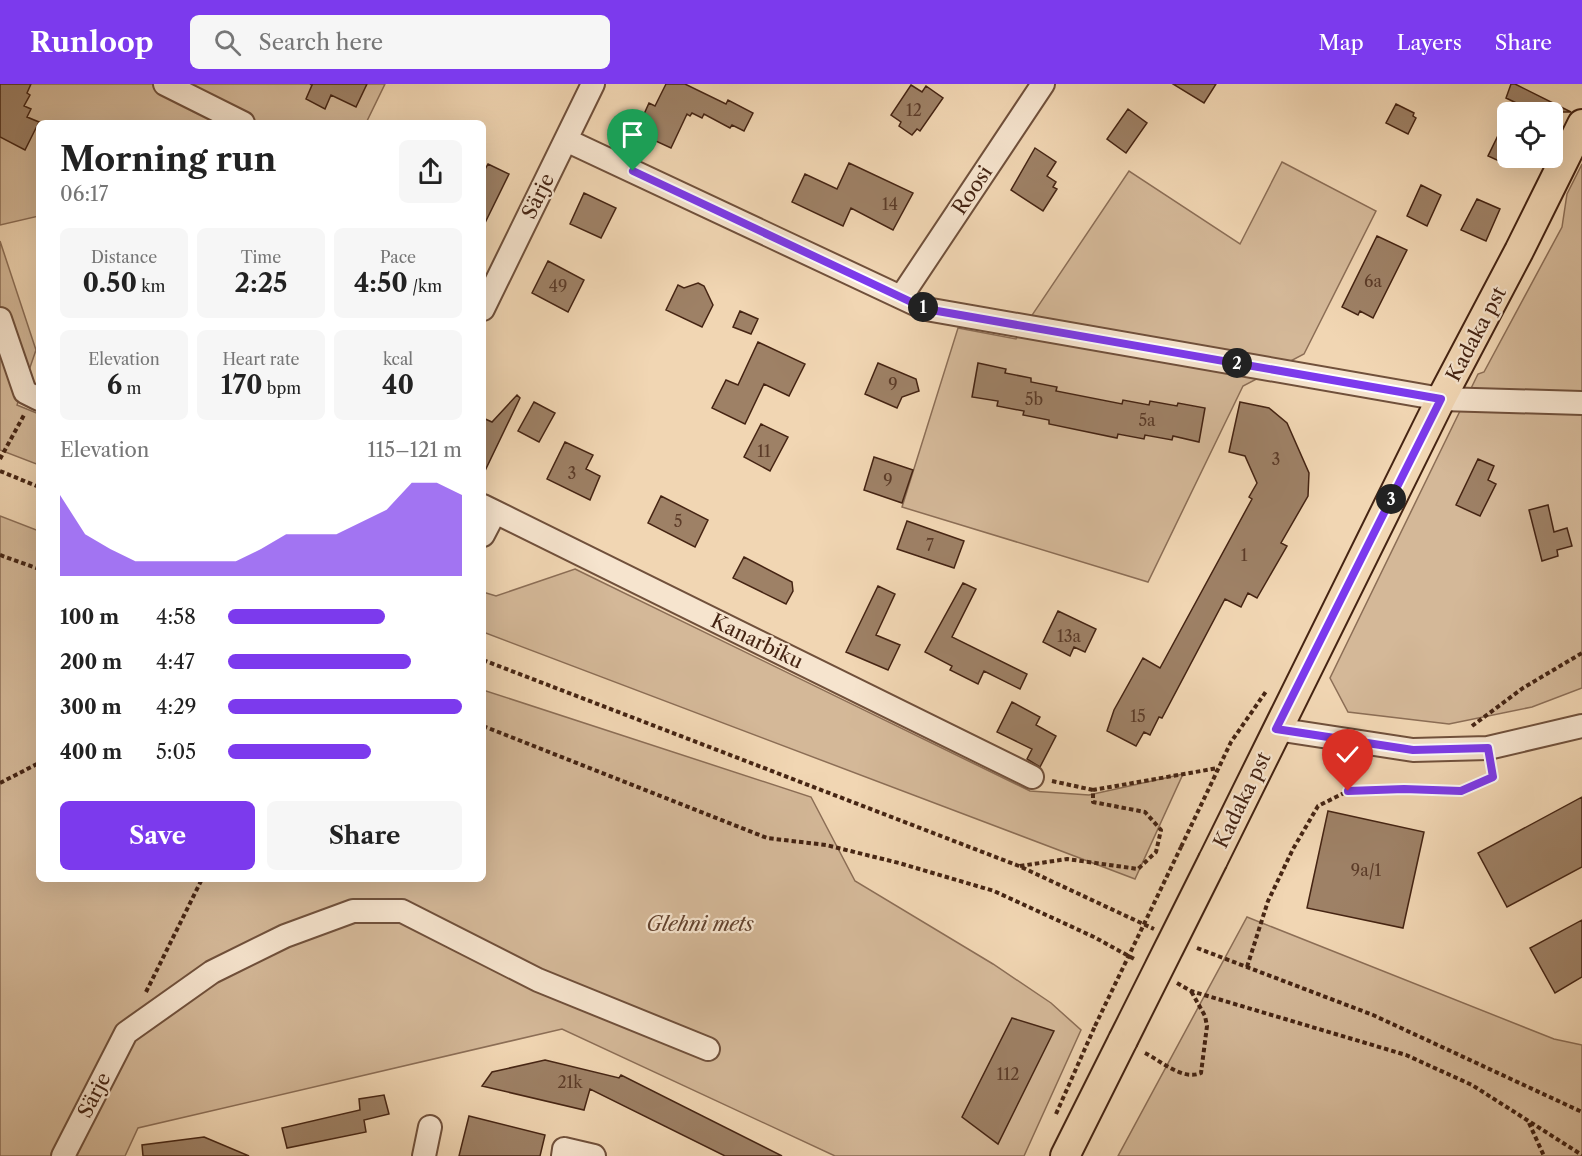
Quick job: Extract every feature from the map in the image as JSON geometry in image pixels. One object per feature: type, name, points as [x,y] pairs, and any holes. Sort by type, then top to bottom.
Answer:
[{"type":"main road","name":"Kadaka pst","points":[[1065,1156],[1134,1046],[1213,860],[1276,729],[1582,124]]},
{"type":"street","points":[[165,84],[237,120]]},
{"type":"street","name":"Särje","points":[[486,303],[593,84]]},
{"type":"street","name":"Roosi","points":[[901,297],[1043,84]]},
{"type":"street","points":[[566,140],[926,309],[1441,399],[1582,403]]},
{"type":"street","points":[[0,319],[30,401]]},
{"type":"street","name":"Kanarbiku","points":[[489,509],[1032,777]]},
{"type":"street","points":[[1276,729],[1413,750],[1488,748],[1582,726]]},
{"type":"street","points":[[126,1033],[212,972],[285,936],[353,911],[402,911],[538,980],[708,1050]]},
{"type":"street","name":"Särje","points":[[63,1156],[126,1033]]},
{"type":"street","points":[[424,1156],[430,1127]]},
{"type":"street","points":[[563,1156],[564,1149],[594,1156]]},
{"type":"path","points":[[0,459],[30,401]]},
{"type":"path","points":[[0,471],[36,486]]},
{"type":"path","points":[[0,555],[36,568]]},
{"type":"path","points":[[1467,730],[1523,688],[1582,653]]},
{"type":"path","points":[[486,661],[1019,866],[1156,930]]},
{"type":"path","points":[[1052,1123],[1095,1026],[1231,742],[1273,682]]},
{"type":"path","points":[[486,727],[767,838],[826,845],[899,863],[994,891],[1094,937],[1142,964]]},
{"type":"path","points":[[1247,967],[1268,902],[1293,849],[1318,806],[1348,791],[1404,789],[1461,791],[1493,777],[1488,748]]},
{"type":"path","points":[[0,783],[36,765]]},
{"type":"path","points":[[1032,777],[1093,790],[1218,768]]},
{"type":"path","points":[[1019,866],[1067,859],[1138,869],[1156,852],[1161,830],[1145,812],[1093,802],[1093,790]]},
{"type":"path","points":[[126,1033],[201,882]]},
{"type":"path","points":[[1194,947],[1373,1015],[1582,1112]]},
{"type":"path","points":[[1171,980],[1191,991],[1406,1055],[1472,1085],[1582,1155]]},
{"type":"path","points":[[1134,1046],[1185,1074],[1192,1076],[1201,1073],[1207,1026],[1205,1016],[1191,991]]},
{"type":"path","points":[[1528,1122],[1544,1156]]},
{"type":"green space","points":[[0,84],[385,84],[367,120],[36,120],[36,217],[0,225]]},
{"type":"green space","points":[[1282,162],[1376,211],[1304,354],[1243,386],[1148,582],[902,507],[958,328],[1016,339],[1129,171],[1240,244]]},
{"type":"green space","points":[[1582,164],[1582,688],[1532,707],[1449,724],[1348,712],[1330,678],[1478,374],[1484,372],[1562,227],[1567,194]]},
{"type":"green space","points":[[0,241],[36,350],[17,405],[36,413],[36,464],[0,450]]},
{"type":"green space","name":"Glehni mets","points":[[0,516],[36,530],[36,882],[486,882],[486,691],[811,797],[855,881],[993,964],[1051,1003],[1081,1030],[1024,1156],[835,1156],[562,1029],[138,1128],[125,1156],[0,1156]]},
{"type":"green space","points":[[575,569],[1030,791],[1089,795],[1183,774],[1135,879],[486,633],[486,593],[496,596]]},
{"type":"green space","points":[[1247,917],[1554,1039],[1582,1045],[1582,1156],[1118,1156]]},
{"type":"building","points":[[0,84],[31,84],[27,93],[30,95],[24,106],[31,109],[27,117],[36,121],[36,128],[25,150],[0,137]]},
{"type":"building","points":[[310,84],[367,84],[356,107],[331,95],[325,109],[306,99],[312,85]]},
{"type":"building","points":[[666,84],[685,84],[726,104],[728,100],[753,113],[744,131],[732,125],[730,128],[704,114],[702,118],[692,113],[690,116],[687,114],[671,148],[636,132],[649,103],[655,106]]},
{"type":"building","points":[[1173,84],[1216,84],[1204,103]]},
{"type":"building","points":[[1511,84],[1515,84],[1551,102],[1514,102],[1506,98]]},
{"type":"building","points":[[911,85],[922,92],[926,86],[943,98],[920,131],[917,129],[912,135],[899,126],[901,122],[891,115]]},
{"type":"building","points":[[1396,104],[1414,113],[1413,116],[1416,118],[1408,134],[1386,123]]},
{"type":"building","points":[[1128,109],[1147,123],[1126,153],[1107,139]]},
{"type":"building","points":[[1497,138],[1497,160],[1488,156]]},
{"type":"building","points":[[1035,148],[1056,162],[1047,176],[1056,182],[1053,187],[1057,189],[1043,211],[1011,190]]},
{"type":"building","points":[[849,163],[913,193],[893,230],[851,208],[843,226],[792,202],[805,174],[837,189]]},
{"type":"building","points":[[488,164],[509,174],[486,221],[486,168]]},
{"type":"building","points":[[1421,185],[1441,195],[1427,226],[1407,216]]},
{"type":"building","points":[[584,193],[616,208],[601,238],[570,224]]},
{"type":"building","points":[[1477,199],[1500,209],[1486,241],[1461,230]]},
{"type":"building","points":[[1377,236],[1407,250],[1373,318],[1360,311],[1358,315],[1342,307]]},
{"type":"building","points":[[548,261],[584,280],[568,312],[532,293]]},
{"type":"building","points":[[698,283],[704,286],[713,305],[702,327],[666,310],[678,285],[684,288]]},
{"type":"building","points":[[740,311],[758,319],[751,334],[733,327]]},
{"type":"building","points":[[758,342],[805,364],[789,396],[764,384],[745,424],[712,408],[726,380],[738,385]]},
{"type":"building","points":[[878,363],[916,379],[919,391],[902,397],[897,408],[865,394]]},
{"type":"building","points":[[978,363],[1006,369],[1005,373],[1031,378],[1031,382],[1057,387],[1056,391],[1122,404],[1123,400],[1149,405],[1150,401],[1205,408],[1199,442],[1173,436],[1172,440],[1145,435],[1144,439],[1118,434],[1117,438],[1049,424],[1049,420],[1023,415],[1024,411],[997,406],[998,401],[972,397]]},
{"type":"building","points":[[517,395],[520,398],[486,469],[486,419],[492,422]]},
{"type":"building","points":[[534,402],[555,413],[539,442],[518,431]]},
{"type":"building","points":[[1240,402],[1269,408],[1287,423],[1309,473],[1308,496],[1281,543],[1287,546],[1257,598],[1248,593],[1241,607],[1225,599],[1162,718],[1159,717],[1150,735],[1144,732],[1136,746],[1107,731],[1114,710],[1143,658],[1160,668],[1252,499],[1249,497],[1257,483],[1245,456],[1229,452]]},
{"type":"building","points":[[761,424],[788,437],[770,471],[744,457]]},
{"type":"building","points":[[565,442],[593,455],[586,469],[600,476],[590,500],[547,479]]},
{"type":"building","points":[[874,457],[913,470],[902,503],[864,490]]},
{"type":"building","points":[[1478,459],[1494,466],[1488,480],[1496,484],[1480,516],[1456,505]]},
{"type":"building","points":[[661,496],[708,520],[695,547],[648,523]]},
{"type":"building","points":[[1548,505],[1554,532],[1567,528],[1572,546],[1557,550],[1558,556],[1542,561],[1529,510]]},
{"type":"building","points":[[907,521],[964,541],[954,568],[897,549]]},
{"type":"building","points":[[744,557],[792,582],[793,591],[786,604],[733,578]]},
{"type":"building","points":[[963,583],[976,589],[952,637],[1027,674],[1020,689],[984,671],[978,684],[950,670],[952,666],[925,652]]},
{"type":"building","points":[[878,586],[895,594],[876,635],[900,645],[888,670],[846,652]]},
{"type":"building","points":[[1058,611],[1096,629],[1085,652],[1074,647],[1070,656],[1043,642]]},
{"type":"building","points":[[1012,702],[1040,717],[1036,725],[1056,736],[1040,767],[1027,759],[1032,749],[997,732]]},
{"type":"building","points":[[1582,797],[1582,867],[1507,907],[1478,853]]},
{"type":"building","points":[[1328,811],[1424,832],[1403,928],[1307,908]]},
{"type":"building","points":[[1582,920],[1582,977],[1555,993],[1530,948]]},
{"type":"building","points":[[1012,1018],[1054,1031],[998,1144],[962,1117]]},
{"type":"building","points":[[545,1060],[619,1078],[621,1075],[782,1156],[725,1156],[590,1089],[584,1110],[482,1086],[492,1072]]},
{"type":"building","points":[[384,1095],[389,1114],[364,1120],[366,1132],[287,1148],[282,1128],[360,1110],[359,1099]]},
{"type":"building","points":[[469,1116],[545,1135],[540,1156],[459,1156]]},
{"type":"building","points":[[204,1137],[249,1156],[143,1156],[142,1145]]},
{"type":"route","points":[[633,171],[926,309],[1441,399],[1276,729],[1413,750],[1488,748],[1493,777],[1461,791],[1404,789],[1348,791]]}]
